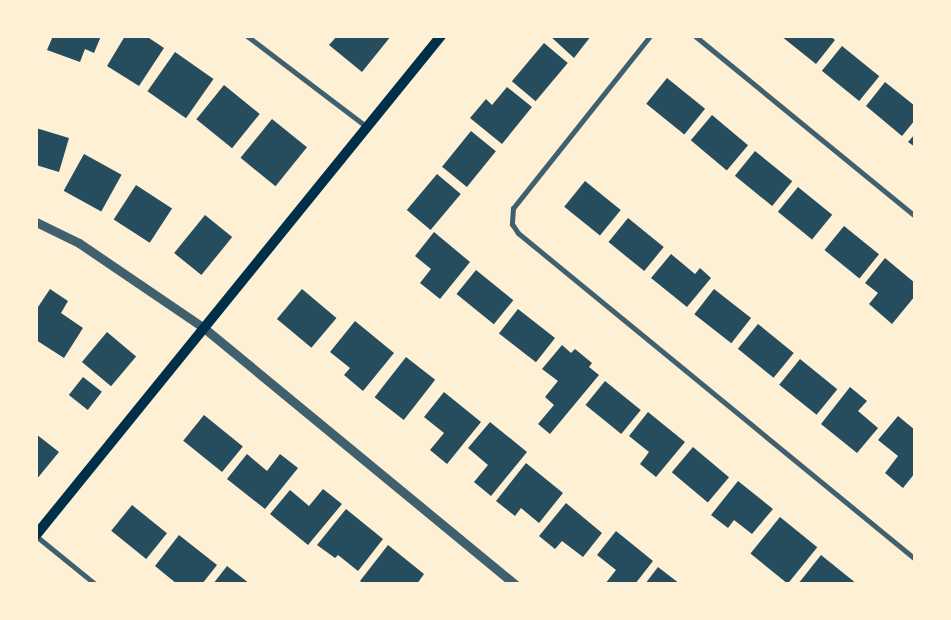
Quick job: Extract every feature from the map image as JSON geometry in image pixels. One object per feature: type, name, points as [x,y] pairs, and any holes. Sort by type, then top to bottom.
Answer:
[{"type":"main road","points":[[36,536],[441,36]]},
{"type":"street","points":[[247,36],[367,127]]},
{"type":"street","points":[[650,36],[512,208],[512,224],[518,233],[915,560]]},
{"type":"street","points":[[695,36],[915,216]]},
{"type":"street","points":[[36,222],[79,243],[204,328],[514,584]]},
{"type":"street","points":[[36,536],[95,584]]},
{"type":"building","points":[[53,36],[101,36],[94,53],[85,49],[80,62],[47,50]]},
{"type":"building","points":[[125,36],[146,36],[164,48],[139,86],[107,66]]},
{"type":"building","points":[[337,36],[391,36],[362,72],[329,45]]},
{"type":"building","points":[[550,36],[591,36],[574,58]]},
{"type":"building","points":[[781,36],[830,36],[835,40],[816,64]]},
{"type":"building","points":[[544,43],[568,63],[536,101],[512,81]]},
{"type":"building","points":[[842,46],[879,76],[859,101],[822,71]]},
{"type":"building","points":[[175,52],[214,79],[186,118],[147,91]]},
{"type":"building","points":[[667,78],[705,109],[684,134],[646,104]]},
{"type":"building","points":[[885,82],[915,106],[915,120],[902,136],[866,106]]},
{"type":"building","points":[[224,85],[260,114],[232,148],[196,119]]},
{"type":"building","points":[[507,87],[532,107],[502,144],[470,118],[486,99],[492,105]]},
{"type":"building","points":[[712,115],[748,145],[727,170],[691,140]]},
{"type":"building","points":[[272,119],[307,147],[276,186],[241,158]]},
{"type":"building","points":[[36,128],[69,138],[59,172],[36,165]]},
{"type":"building","points":[[471,131],[496,151],[467,187],[442,167]]},
{"type":"building","points":[[915,134],[915,147],[908,142]]},
{"type":"building","points":[[755,151],[792,181],[772,206],[735,176]]},
{"type":"building","points":[[84,154],[122,175],[101,212],[64,191]]},
{"type":"building","points":[[437,174],[461,194],[431,230],[407,210]]},
{"type":"building","points":[[585,181],[621,210],[600,236],[564,207]]},
{"type":"building","points":[[136,185],[172,208],[150,243],[114,219]]},
{"type":"building","points":[[798,187],[832,215],[812,240],[778,212]]},
{"type":"building","points":[[205,215],[232,237],[201,275],[174,253]]},
{"type":"building","points":[[628,218],[664,247],[644,271],[608,242]]},
{"type":"building","points":[[844,226],[879,254],[859,278],[824,250]]},
{"type":"building","points":[[434,232],[470,262],[440,299],[420,283],[431,269],[415,256]]},
{"type":"building","points":[[671,254],[695,274],[700,268],[711,278],[687,307],[651,278]]},
{"type":"building","points":[[885,258],[915,283],[915,296],[892,324],[869,304],[878,293],[865,283]]},
{"type":"building","points":[[476,270],[513,300],[494,324],[456,294]]},
{"type":"building","points":[[50,289],[68,301],[61,313],[83,328],[64,358],[36,340],[36,310]]},
{"type":"building","points":[[302,289],[336,318],[311,348],[277,319]]},
{"type":"building","points":[[714,289],[751,318],[731,343],[694,314]]},
{"type":"building","points":[[518,309],[555,338],[536,362],[499,333]]},
{"type":"building","points":[[355,321],[394,353],[363,391],[344,375],[350,368],[330,352]]},
{"type":"building","points":[[758,324],[794,353],[774,378],[738,349]]},
{"type":"building","points":[[107,332],[136,356],[111,386],[82,362]]},
{"type":"building","points":[[562,345],[571,353],[575,349],[592,363],[589,367],[599,375],[550,434],[538,424],[554,405],[545,397],[558,381],[542,369]]},
{"type":"building","points":[[406,357],[435,380],[404,420],[375,397]]},
{"type":"building","points":[[800,359],[837,389],[817,415],[779,385]]},
{"type":"building","points":[[83,377],[102,392],[88,410],[69,395]]},
{"type":"building","points":[[605,381],[641,410],[621,434],[585,405]]},
{"type":"building","points":[[850,387],[867,401],[858,411],[878,428],[857,453],[821,424]]},
{"type":"building","points":[[444,392],[481,422],[447,464],[430,450],[444,433],[424,417]]},
{"type":"building","points":[[648,412],[685,442],[656,477],[640,464],[649,452],[629,436]]},
{"type":"building","points":[[204,415],[243,446],[222,472],[183,441]]},
{"type":"building","points":[[898,416],[915,430],[915,473],[903,488],[885,473],[898,456],[878,440]]},
{"type":"building","points":[[490,422],[527,452],[491,496],[474,482],[488,465],[468,448]]},
{"type":"building","points":[[36,434],[59,452],[36,480]]},
{"type":"building","points":[[693,447],[729,477],[708,502],[672,472]]},
{"type":"building","points":[[247,454],[267,471],[280,454],[298,468],[265,509],[227,479]]},
{"type":"building","points":[[526,463],[563,493],[539,523],[521,508],[515,516],[496,501]]},
{"type":"building","points":[[738,481],[773,509],[752,534],[734,520],[728,528],[711,515]]},
{"type":"building","points":[[323,489],[342,504],[308,545],[270,514],[290,490],[309,506]]},
{"type":"building","points":[[566,503],[602,533],[583,557],[562,541],[555,549],[539,536]]},
{"type":"building","points":[[132,505],[167,533],[146,559],[111,531]]},
{"type":"building","points":[[346,509],[383,539],[358,571],[338,555],[335,558],[317,545]]},
{"type":"building","points":[[780,517],[817,547],[788,584],[750,554]]},
{"type":"building","points":[[616,531],[653,561],[635,584],[605,584],[616,570],[597,555]]},
{"type":"building","points":[[179,535],[217,565],[202,584],[177,584],[155,566]]},
{"type":"building","points":[[388,545],[424,574],[417,584],[364,584],[360,581]]},
{"type":"building","points":[[821,555],[857,584],[798,584]]},
{"type":"building","points":[[227,566],[250,584],[213,584]]},
{"type":"building","points":[[658,567],[680,584],[645,584]]}]
